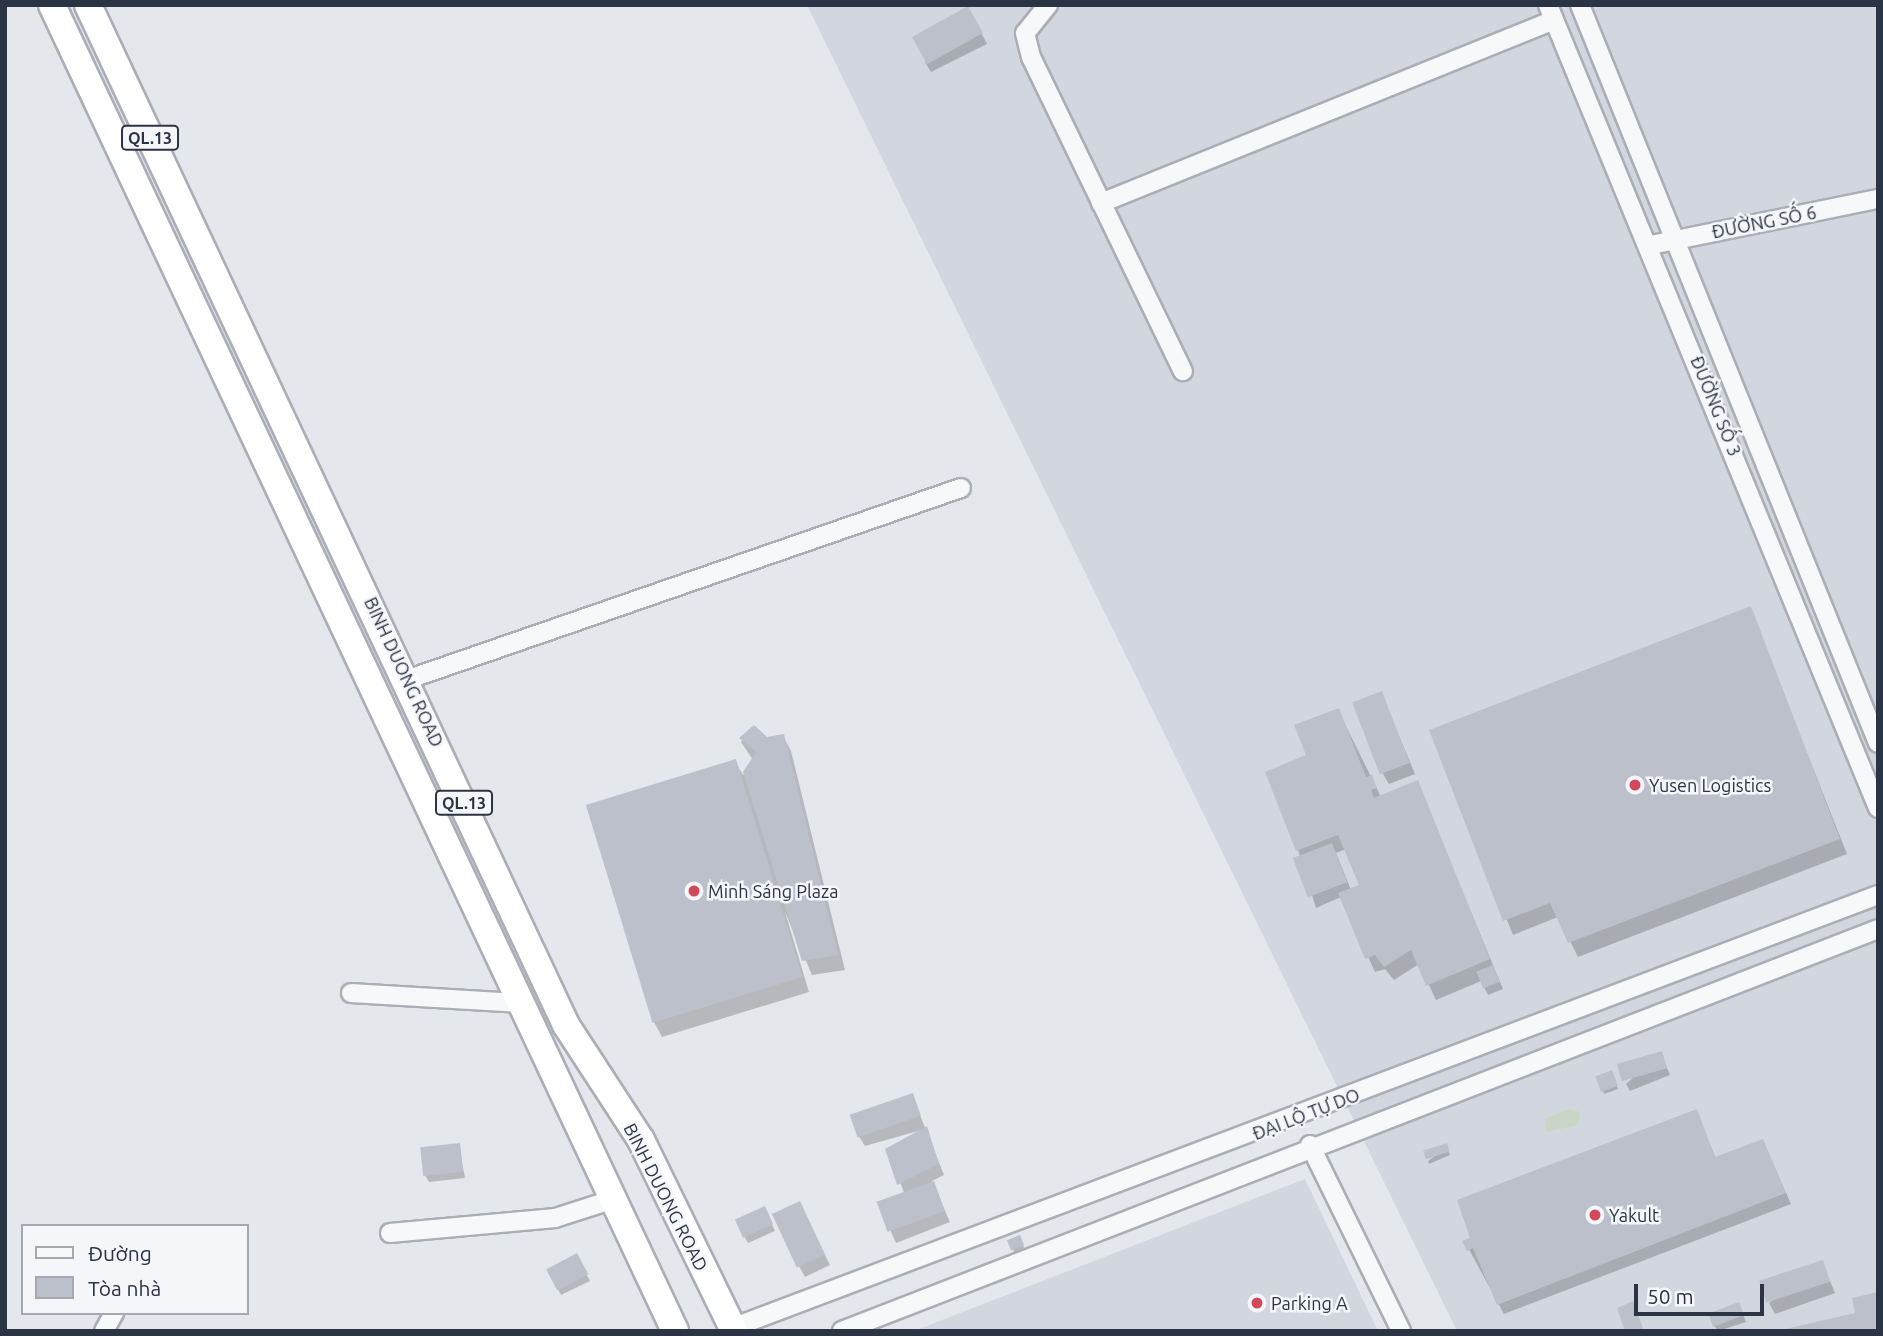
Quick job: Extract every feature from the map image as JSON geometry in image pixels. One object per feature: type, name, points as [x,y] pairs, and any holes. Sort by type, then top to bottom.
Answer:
[{"type":"highway","name":"QL.13","points":[[52,5],[517,1003],[675,1331]]},
{"type":"highway","name":"BINH DUONG ROAD","points":[[88,5],[409,679],[566,1025],[641,1140],[731,1330]]},
{"type":"street","points":[[1048,5],[1025,33],[1031,57],[1183,371]]},
{"type":"street","name":"ĐƯỜNG SỐ 3","points":[[1580,5],[1878,743]]},
{"type":"street","points":[[1101,203],[1550,13]]},
{"type":"street","name":"ĐƯỜNG SỐ 3","points":[[1550,13],[1651,245],[1878,808]]},
{"type":"street","name":"ĐƯỜNG SỐ 6","points":[[1651,245],[1878,199]]},
{"type":"street","points":[[409,679],[961,488]]},
{"type":"street","name":"ĐẠI LỘ TỰ DO","points":[[731,1330],[1878,895]]},
{"type":"street","name":"ĐẠI LỘ TỰ DO","points":[[842,1331],[1310,1145],[1878,929]]},
{"type":"street","points":[[351,993],[517,1003]]},
{"type":"street","points":[[1310,1145],[1401,1331]]},
{"type":"street","points":[[390,1233],[555,1218],[611,1199]]},
{"type":"street","points":[[104,1331],[113,1315]]},
{"type":"shaded area","points":[[807,5],[1878,5],[1878,1331],[1457,1331]]},
{"type":"shaded area","points":[[1305,1179],[1378,1331],[914,1331]]},
{"type":"green space","points":[[1569,1109],[1580,1112],[1578,1125],[1546,1132],[1545,1119]]},
{"type":"building","points":[[968,6],[983,33],[927,64],[912,37]]},
{"type":"building","name":"Yusen Logistics","points":[[1751,606],[1840,839],[1568,943],[1550,903],[1503,921],[1429,730]]},
{"type":"building","points":[[1382,691],[1410,763],[1380,774],[1352,702]]},
{"type":"building","points":[[1339,708],[1366,777],[1372,775],[1377,788],[1371,790],[1374,798],[1418,780],[1490,959],[1426,986],[1411,950],[1384,967],[1375,955],[1365,959],[1338,893],[1359,885],[1338,835],[1296,851],[1265,772],[1306,755],[1294,725]]},
{"type":"building","points":[[754,725],[767,737],[784,734],[838,955],[802,961],[743,772],[756,752],[739,738]]},
{"type":"building","name":"Minh Sáng Plaza","points":[[736,759],[803,977],[653,1023],[586,805]]},
{"type":"building","points":[[1332,843],[1347,882],[1308,897],[1293,858]]},
{"type":"building","points":[[1493,965],[1500,982],[1483,988],[1476,972]]},
{"type":"building","points":[[1662,1051],[1667,1068],[1622,1081],[1617,1064]]},
{"type":"building","points":[[1612,1070],[1618,1086],[1601,1092],[1595,1076]]},
{"type":"building","points":[[913,1093],[921,1116],[857,1138],[850,1115]]},
{"type":"building","name":"Yakult","points":[[1697,1109],[1715,1157],[1763,1139],[1786,1193],[1497,1305],[1473,1248],[1467,1251],[1462,1241],[1470,1238],[1457,1200]]},
{"type":"building","points":[[927,1126],[939,1164],[897,1185],[885,1149]]},
{"type":"building","points":[[460,1143],[463,1172],[423,1176],[420,1147]]},
{"type":"building","points":[[1447,1143],[1450,1152],[1426,1159],[1423,1151]]},
{"type":"building","points":[[934,1181],[945,1211],[888,1232],[877,1202]]},
{"type":"building","points":[[800,1201],[825,1254],[797,1268],[772,1214]]},
{"type":"building","points":[[765,1206],[773,1224],[743,1238],[735,1219]]},
{"type":"building","points":[[1020,1235],[1024,1245],[1011,1250],[1007,1240]]},
{"type":"building","points":[[577,1253],[588,1274],[557,1291],[546,1269]]},
{"type":"building","points":[[1823,1260],[1830,1282],[1766,1303],[1759,1281]]},
{"type":"building","points":[[1878,1292],[1878,1331],[1777,1331],[1855,1313],[1852,1298]]},
{"type":"building","points":[[1633,1301],[1644,1331],[1625,1331],[1617,1308]]},
{"type":"building","points":[[1739,1302],[1744,1315],[1713,1327],[1708,1314]]},
{"type":"place","name":"Yusen Logistics","points":[[1635,785]]},
{"type":"place","name":"Minh Sáng Plaza","points":[[694,891]]},
{"type":"place","name":"Yakult","points":[[1595,1215]]},
{"type":"place","name":"Parking A","points":[[1257,1303]]}]
